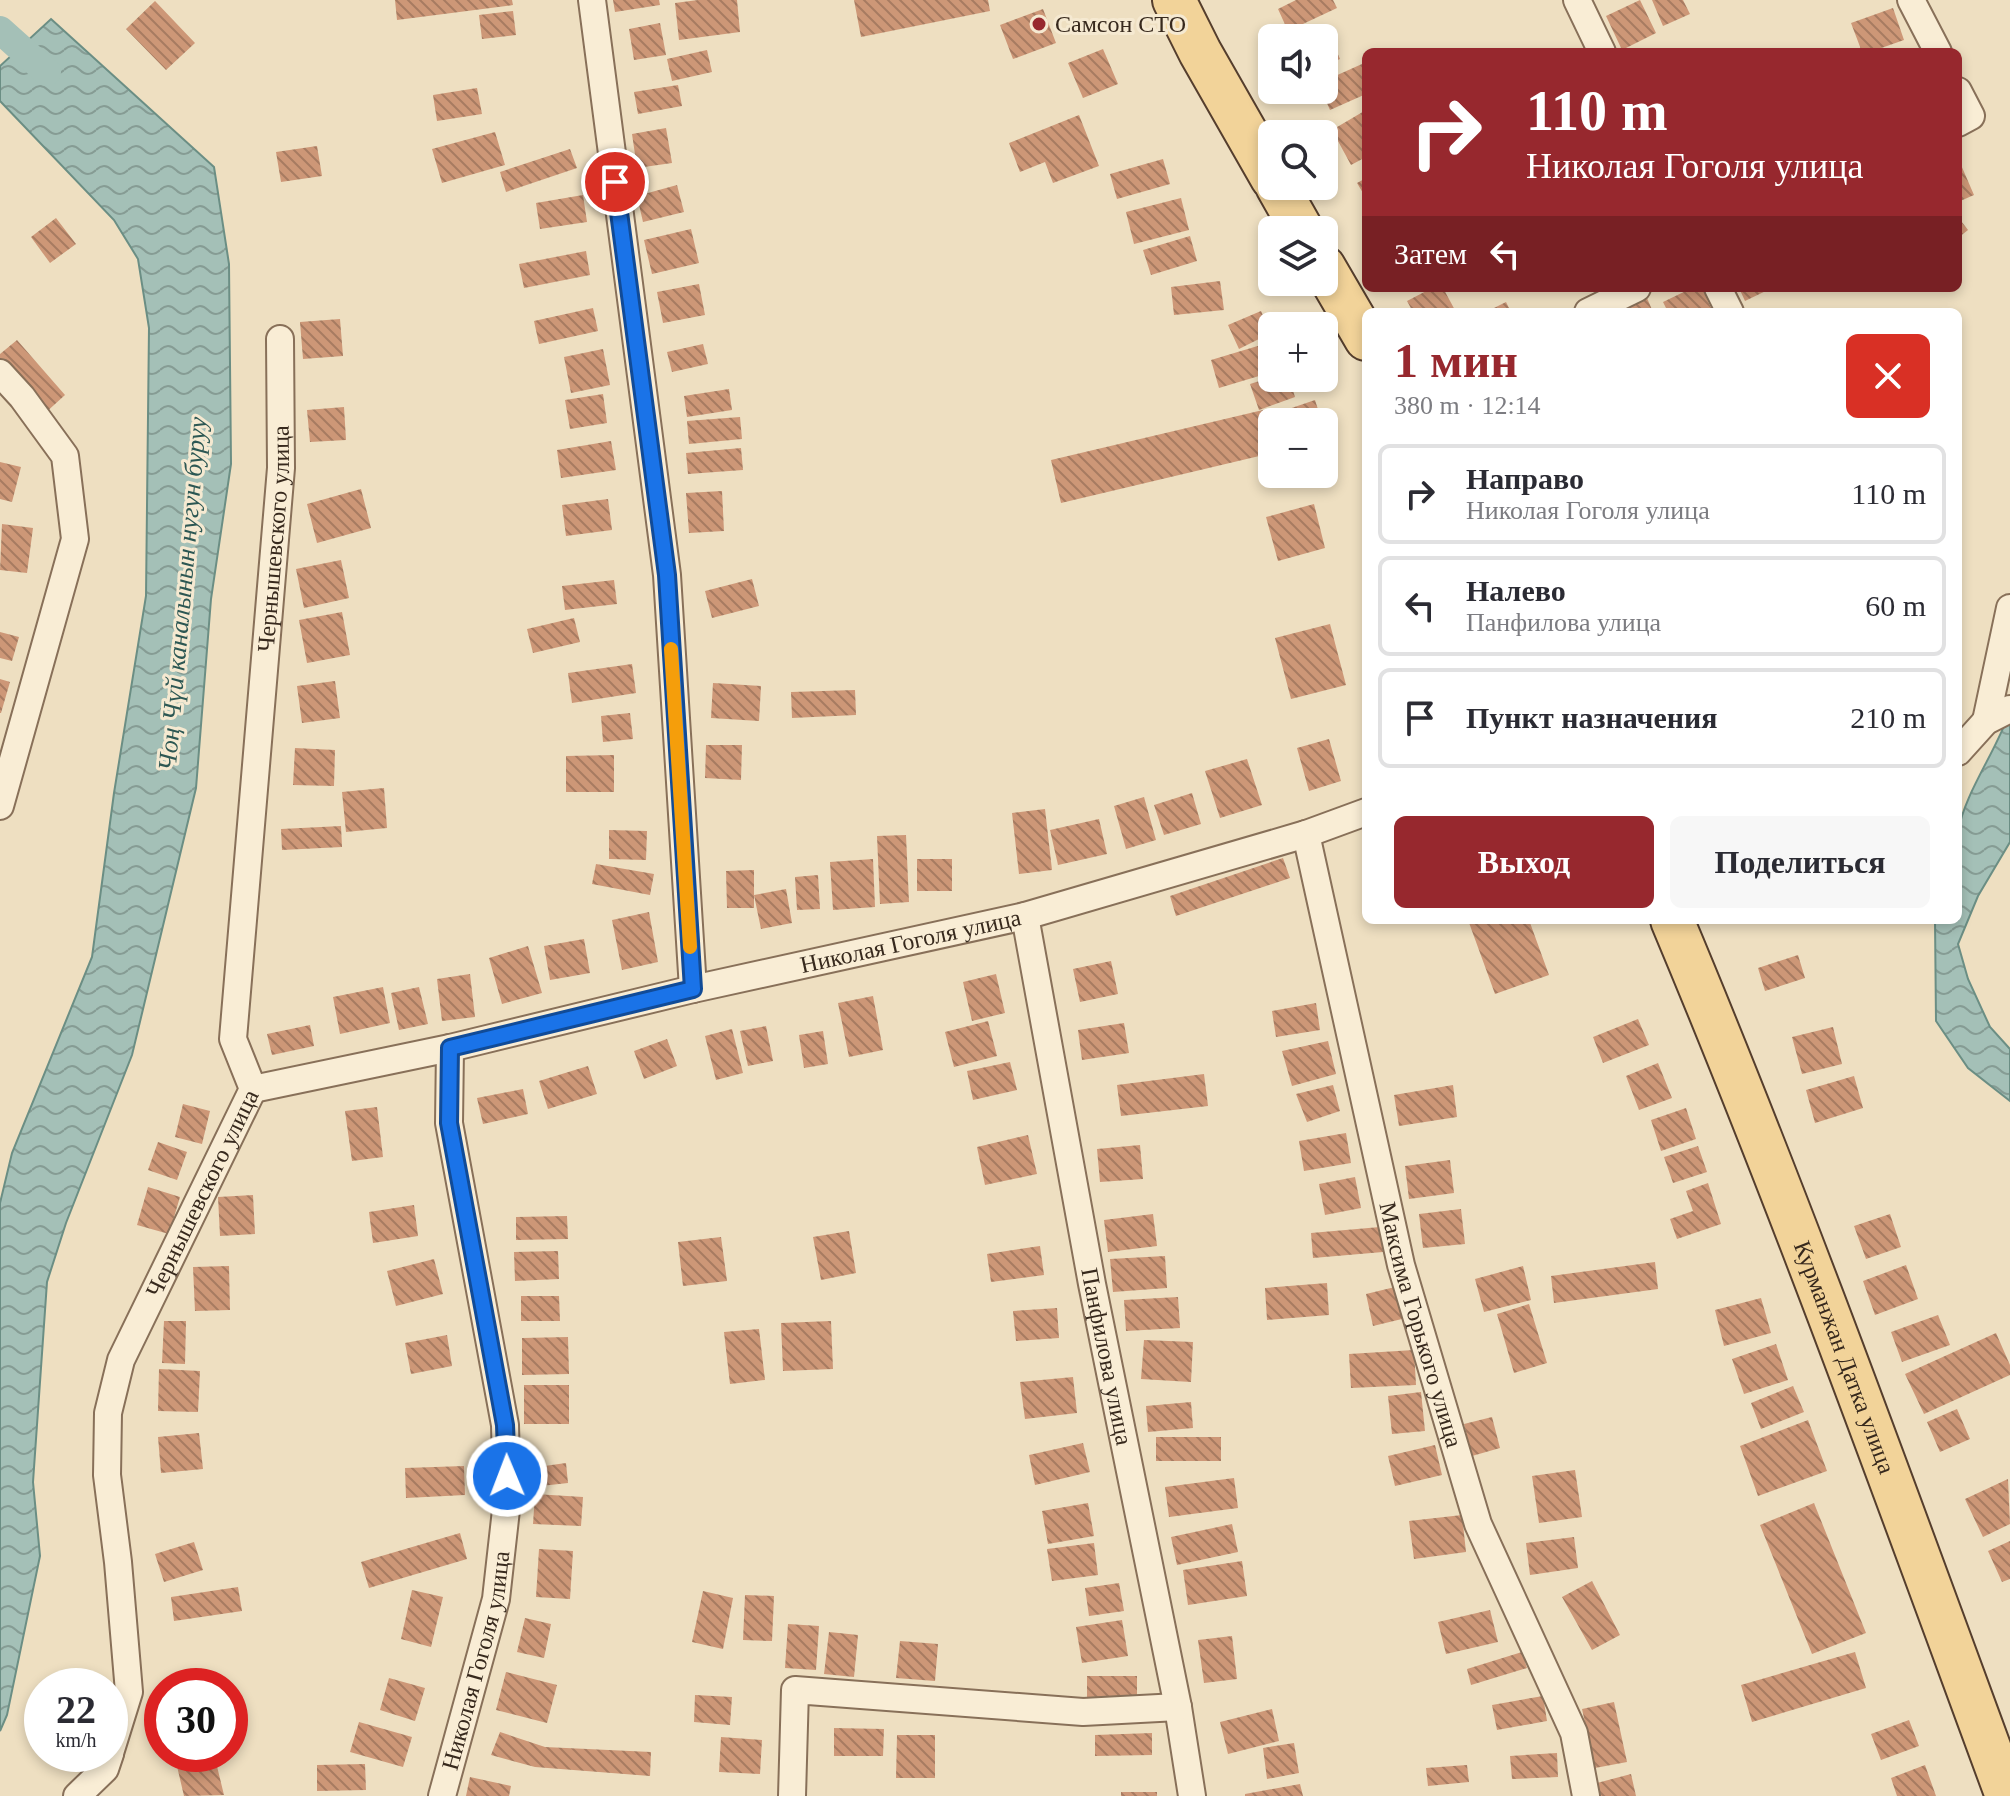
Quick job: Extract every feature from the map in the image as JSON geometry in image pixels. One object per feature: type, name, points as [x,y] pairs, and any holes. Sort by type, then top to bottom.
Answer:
[{"type":"main road","points":[[1174,0],[1206,64],[1258,154]]},
{"type":"main road","points":[[1338,291],[1362,332]]},
{"type":"main road","name":"Курманжан Датка улица","points":[[1674,924],[1718,1029],[1830,1322],[2007,1796]]},
{"type":"street","points":[[592,0],[667,575],[693,989]]},
{"type":"street","points":[[1577,0],[1600,48]]},
{"type":"street","points":[[1911,0],[1936,48]]},
{"type":"street","points":[[1962,99],[1971,116],[1962,121]]},
{"type":"street","points":[[1596,308],[1629,292]]},
{"type":"street","name":"Чернышевского улица","points":[[127,1668],[107,1475],[108,1413],[121,1360],[253,1089],[233,1039],[281,468],[280,339]]},
{"type":"street","points":[[0,373],[22,397],[65,456],[75,539],[0,806]]},
{"type":"street","points":[[1962,748],[2000,714],[2010,608]]},
{"type":"street","name":"Николая Гоголя улица","points":[[253,1089],[450,1048],[693,989],[1025,916],[1306,834],[1362,813]]},
{"type":"street","name":"Максима Горького улица","points":[[1306,834],[1401,1265],[1478,1524],[1574,1733],[1586,1796]]},
{"type":"street","name":"Панфилова улица","points":[[1025,916],[1092,1284],[1178,1707],[1192,1796]]},
{"type":"street","name":"Николая Гоголя улица","points":[[442,1796],[496,1599],[507,1501],[505,1425],[449,1123],[450,1048]]},
{"type":"street","points":[[792,1796],[795,1690],[1083,1712],[1178,1707]]},
{"type":"street","name":"Чернышевского улица","points":[[77,1796],[102,1772]]},
{"type":"water","points":[[51,19],[214,167],[229,264],[231,464],[211,599],[196,788],[132,1055],[66,1223],[47,1282],[33,1482],[40,1556],[7,1715],[0,1731],[0,1203],[12,1153],[92,957],[114,793],[146,596],[149,328],[138,259],[114,220],[0,101],[0,66]]},
{"type":"water","points":[[2010,711],[2010,842],[1978,896],[1958,944],[1968,979],[1990,1027],[2010,1049],[2010,1101],[1968,1068],[1936,1021],[1935,924],[1962,924],[1962,815]]},
{"type":"building","points":[[395,0],[512,0],[513,5],[397,20]]},
{"type":"building","points":[[613,0],[659,0],[660,5],[615,12]]},
{"type":"building","points":[[737,0],[740,32],[679,40],[675,3]]},
{"type":"building","points":[[854,0],[988,0],[990,11],[861,37]]},
{"type":"building","points":[[1296,0],[1333,0],[1337,8],[1303,24],[1285,24],[1278,9]]},
{"type":"building","points":[[1640,0],[1656,33],[1621,48],[1606,16]]},
{"type":"building","points":[[1652,0],[1683,0],[1690,14],[1663,26]]},
{"type":"building","points":[[155,1],[195,43],[166,70],[126,29]]},
{"type":"building","points":[[1893,8],[1904,40],[1881,48],[1860,48],[1851,23]]},
{"type":"building","points":[[1043,9],[1056,43],[1013,59],[1000,25]]},
{"type":"building","points":[[513,11],[516,35],[482,39],[479,15]]},
{"type":"building","points":[[660,23],[666,55],[634,60],[629,29]]},
{"type":"building","points":[[1103,49],[1118,84],[1083,98],[1068,63]]},
{"type":"building","points":[[707,50],[712,72],[672,81],[667,59]]},
{"type":"building","points":[[1362,64],[1362,96],[1330,110],[1327,104],[1338,104],[1338,75]]},
{"type":"building","points":[[678,85],[682,106],[638,114],[634,92]]},
{"type":"building","points":[[477,88],[482,114],[437,121],[433,95]]},
{"type":"building","points":[[1362,112],[1362,159],[1351,165],[1338,141],[1338,126]]},
{"type":"building","points":[[1079,115],[1099,166],[1053,183],[1045,162],[1020,172],[1009,143]]},
{"type":"building","points":[[666,128],[672,163],[637,168],[632,134]]},
{"type":"building","points":[[495,132],[505,165],[442,183],[432,149]]},
{"type":"building","points":[[317,146],[322,176],[281,182],[276,152]]},
{"type":"building","points":[[570,149],[577,168],[506,192],[500,172]]},
{"type":"building","points":[[1163,159],[1170,184],[1117,199],[1110,174]]},
{"type":"building","points":[[1962,167],[1974,195],[1962,200]]},
{"type":"building","points":[[677,185],[684,212],[643,222],[637,196]]},
{"type":"building","points":[[583,195],[587,222],[540,229],[536,203]]},
{"type":"building","points":[[1181,198],[1189,230],[1134,244],[1126,212]]},
{"type":"building","points":[[56,218],[76,244],[50,263],[31,237]]},
{"type":"building","points":[[691,229],[699,263],[652,274],[644,240]]},
{"type":"building","points":[[1190,236],[1197,261],[1151,275],[1143,250]]},
{"type":"building","points":[[586,251],[590,275],[524,288],[519,264]]},
{"type":"building","points":[[1220,281],[1224,310],[1174,315],[1171,287]]},
{"type":"building","points":[[699,284],[705,315],[663,323],[657,292]]},
{"type":"building","points":[[1424,292],[1445,292],[1454,308],[1411,308],[1407,301]]},
{"type":"building","points":[[1684,292],[1704,292],[1711,308],[1666,308],[1663,302]]},
{"type":"building","points":[[1741,292],[1764,292],[1745,301]]},
{"type":"building","points":[[1647,298],[1651,308],[1623,308]]},
{"type":"building","points":[[1506,302],[1509,308],[1494,308]]},
{"type":"building","points":[[593,308],[598,331],[539,344],[534,321]]},
{"type":"building","points":[[1258,312],[1258,340],[1239,349],[1228,325]]},
{"type":"building","points":[[340,319],[343,356],[303,359],[300,322]]},
{"type":"building","points":[[17,340],[65,395],[43,415],[0,365],[0,354]]},
{"type":"building","points":[[703,344],[708,364],[672,372],[667,352]]},
{"type":"building","points":[[1258,346],[1258,376],[1219,388],[1211,360]]},
{"type":"building","points":[[603,349],[610,385],[571,393],[564,357]]},
{"type":"building","points":[[1258,381],[1258,392],[1293,392],[1295,397],[1258,408],[1250,384]]},
{"type":"building","points":[[729,389],[732,410],[687,417],[684,396]]},
{"type":"building","points":[[603,394],[607,423],[570,429],[565,400]]},
{"type":"building","points":[[1315,400],[1318,408],[1292,408]]},
{"type":"building","points":[[344,407],[346,440],[310,442],[307,410]]},
{"type":"building","points":[[1258,411],[1258,456],[1061,503],[1051,460]]},
{"type":"building","points":[[740,417],[742,439],[689,444],[687,421]]},
{"type":"building","points":[[611,441],[616,470],[561,478],[557,450]]},
{"type":"building","points":[[741,448],[743,470],[688,474],[686,453]]},
{"type":"building","points":[[0,462],[21,467],[12,502],[0,499]]},
{"type":"building","points":[[361,489],[371,528],[317,543],[307,504]]},
{"type":"building","points":[[722,491],[724,531],[689,533],[686,493]]},
{"type":"building","points":[[608,499],[612,530],[566,536],[562,505]]},
{"type":"building","points":[[1314,504],[1325,548],[1278,561],[1266,517]]},
{"type":"building","points":[[2,524],[33,528],[27,573],[0,570]]},
{"type":"building","points":[[341,560],[349,598],[304,608],[296,569]]},
{"type":"building","points":[[752,579],[759,606],[712,618],[705,591]]},
{"type":"building","points":[[614,580],[617,604],[565,610],[562,586]]},
{"type":"building","points":[[342,612],[350,655],[307,663],[299,620]]},
{"type":"building","points":[[574,618],[580,642],[533,653],[527,629]]},
{"type":"building","points":[[1330,624],[1346,685],[1291,699],[1275,638]]},
{"type":"building","points":[[0,632],[19,637],[12,661],[0,658]]},
{"type":"building","points":[[632,664],[636,693],[572,703],[568,673]]},
{"type":"building","points":[[0,679],[10,682],[1,713],[0,713]]},
{"type":"building","points":[[335,681],[340,718],[302,723],[297,686]]},
{"type":"building","points":[[713,683],[761,686],[759,721],[711,718]]},
{"type":"building","points":[[855,690],[856,715],[792,718],[791,692]]},
{"type":"building","points":[[630,713],[633,739],[603,742],[601,716]]},
{"type":"building","points":[[1329,739],[1341,781],[1309,791],[1297,748]]},
{"type":"building","points":[[706,745],[742,745],[741,780],[705,778]]},
{"type":"building","points":[[295,748],[335,750],[334,786],[293,785]]},
{"type":"building","points":[[614,755],[614,792],[566,792],[566,756]]},
{"type":"building","points":[[1247,759],[1262,805],[1220,818],[1205,771]]},
{"type":"building","points":[[384,788],[387,828],[346,832],[342,792]]},
{"type":"building","points":[[1192,793],[1201,824],[1164,835],[1154,805]]},
{"type":"building","points":[[1144,797],[1156,840],[1126,849],[1114,806]]},
{"type":"building","points":[[1045,809],[1052,870],[1019,874],[1012,813]]},
{"type":"building","points":[[1099,819],[1107,854],[1058,865],[1050,830]]},
{"type":"building","points":[[341,826],[342,847],[282,850],[281,829]]},
{"type":"building","points":[[609,830],[647,831],[646,860],[609,859]]},
{"type":"building","points":[[906,835],[909,902],[880,904],[877,836]]},
{"type":"building","points":[[1283,858],[1290,878],[1176,916],[1170,896]]},
{"type":"building","points":[[873,859],[875,907],[833,910],[830,862]]},
{"type":"building","points":[[917,859],[952,859],[952,891],[917,891]]},
{"type":"building","points":[[596,864],[654,874],[650,895],[592,884]]},
{"type":"building","points":[[754,870],[754,908],[727,908],[726,871]]},
{"type":"building","points":[[818,875],[820,909],[797,910],[795,877]]},
{"type":"building","points":[[786,889],[792,923],[761,929],[754,895]]},
{"type":"building","points":[[649,912],[658,962],[622,970],[612,920]]},
{"type":"building","points":[[1469,924],[1530,924],[1549,975],[1495,994]]},
{"type":"building","points":[[584,939],[590,973],[550,980],[544,946]]},
{"type":"building","points":[[528,946],[542,993],[502,1004],[489,958]]},
{"type":"building","points":[[1798,955],[1805,978],[1765,991],[1758,968]]},
{"type":"building","points":[[1111,961],[1118,994],[1080,1002],[1073,969]]},
{"type":"building","points":[[470,974],[475,1017],[442,1021],[437,979]]},
{"type":"building","points":[[996,974],[1005,1013],[972,1021],[963,982]]},
{"type":"building","points":[[383,987],[390,1023],[340,1034],[333,997]]},
{"type":"building","points":[[419,987],[428,1024],[399,1030],[391,993]]},
{"type":"building","points":[[873,996],[883,1050],[849,1057],[838,1003]]},
{"type":"building","points":[[1316,1003],[1320,1030],[1276,1037],[1272,1011]]},
{"type":"building","points":[[1638,1019],[1649,1045],[1603,1063],[1593,1037]]},
{"type":"building","points":[[988,1021],[997,1056],[954,1067],[945,1032]]},
{"type":"building","points":[[1124,1023],[1129,1053],[1082,1060],[1078,1030]]},
{"type":"building","points":[[310,1025],[314,1046],[272,1055],[267,1034]]},
{"type":"building","points":[[766,1026],[773,1061],[748,1066],[740,1031]]},
{"type":"building","points":[[1833,1027],[1842,1064],[1802,1074],[1792,1037]]},
{"type":"building","points":[[732,1029],[743,1073],[716,1080],[705,1036]]},
{"type":"building","points":[[823,1031],[828,1064],[804,1068],[799,1035]]},
{"type":"building","points":[[667,1039],[677,1066],[644,1079],[634,1051]]},
{"type":"building","points":[[1328,1041],[1336,1074],[1292,1086],[1282,1051]]},
{"type":"building","points":[[1010,1062],[1017,1090],[973,1100],[967,1071]]},
{"type":"building","points":[[1658,1063],[1672,1098],[1639,1110],[1626,1076]]},
{"type":"building","points":[[588,1066],[597,1094],[548,1109],[539,1081]]},
{"type":"building","points":[[1204,1074],[1208,1106],[1121,1116],[1117,1085]]},
{"type":"building","points":[[1854,1076],[1863,1108],[1815,1123],[1806,1090]]},
{"type":"building","points":[[1333,1085],[1340,1111],[1307,1122],[1296,1094]]},
{"type":"building","points":[[1453,1085],[1457,1117],[1399,1126],[1394,1095]]},
{"type":"building","points":[[523,1089],[528,1114],[483,1124],[477,1098]]},
{"type":"building","points":[[183,1104],[210,1111],[202,1144],[175,1137]]},
{"type":"building","points":[[377,1107],[383,1157],[352,1161],[345,1111]]},
{"type":"building","points":[[1686,1108],[1696,1139],[1661,1151],[1651,1120]]},
{"type":"building","points":[[1346,1133],[1351,1163],[1304,1171],[1299,1141]]},
{"type":"building","points":[[1028,1135],[1037,1174],[985,1185],[977,1147]]},
{"type":"building","points":[[158,1142],[187,1152],[177,1180],[148,1170]]},
{"type":"building","points":[[1140,1145],[1143,1179],[1100,1182],[1097,1149]]},
{"type":"building","points":[[1698,1146],[1707,1172],[1673,1183],[1664,1157]]},
{"type":"building","points":[[1450,1160],[1454,1193],[1409,1199],[1405,1166]]},
{"type":"building","points":[[1355,1177],[1361,1208],[1325,1215],[1319,1184]]},
{"type":"building","points":[[1708,1183],[1721,1224],[1677,1239],[1670,1219],[1693,1211],[1686,1191]]},
{"type":"building","points":[[148,1187],[180,1197],[169,1234],[137,1225]]},
{"type":"building","points":[[253,1195],[255,1234],[220,1236],[218,1197]]},
{"type":"building","points":[[414,1205],[418,1236],[373,1243],[369,1212]]},
{"type":"building","points":[[1461,1209],[1465,1244],[1423,1248],[1419,1214]]},
{"type":"building","points":[[1153,1214],[1157,1246],[1108,1252],[1104,1220]]},
{"type":"building","points":[[1890,1214],[1901,1247],[1866,1259],[1854,1226]]},
{"type":"building","points":[[567,1216],[568,1239],[516,1240],[516,1217]]},
{"type":"building","points":[[1380,1227],[1383,1252],[1313,1258],[1311,1233]]},
{"type":"building","points":[[849,1231],[856,1273],[821,1280],[813,1237]]},
{"type":"building","points":[[721,1237],[727,1281],[683,1286],[678,1242]]},
{"type":"building","points":[[1040,1246],[1044,1275],[991,1282],[987,1254]]},
{"type":"building","points":[[558,1251],[559,1279],[515,1281],[514,1252]]},
{"type":"building","points":[[1165,1256],[1167,1288],[1113,1292],[1110,1259]]},
{"type":"building","points":[[434,1259],[443,1294],[396,1306],[387,1271]]},
{"type":"building","points":[[1655,1262],[1658,1289],[1554,1303],[1551,1276]]},
{"type":"building","points":[[1906,1265],[1918,1299],[1875,1315],[1863,1281]]},
{"type":"building","points":[[229,1266],[230,1310],[195,1311],[193,1267]]},
{"type":"building","points":[[1523,1266],[1531,1300],[1484,1312],[1475,1279]]},
{"type":"building","points":[[1327,1283],[1329,1315],[1267,1320],[1265,1288]]},
{"type":"building","points":[[1395,1287],[1402,1319],[1373,1326],[1366,1294]]},
{"type":"building","points":[[521,1296],[559,1296],[560,1321],[521,1321]]},
{"type":"building","points":[[1178,1297],[1180,1328],[1126,1331],[1124,1300]]},
{"type":"building","points":[[1761,1298],[1771,1333],[1724,1346],[1715,1310]]},
{"type":"building","points":[[1529,1304],[1547,1363],[1514,1373],[1497,1314]]},
{"type":"building","points":[[1057,1308],[1059,1338],[1016,1341],[1013,1311]]},
{"type":"building","points":[[1938,1315],[1950,1345],[1902,1362],[1891,1332]]},
{"type":"building","points":[[164,1321],[186,1321],[185,1364],[162,1363]]},
{"type":"building","points":[[831,1321],[833,1369],[783,1371],[781,1323]]},
{"type":"building","points":[[759,1329],[765,1380],[730,1384],[724,1332]]},
{"type":"building","points":[[1996,1333],[2010,1365],[2010,1375],[1924,1414],[1905,1374]]},
{"type":"building","points":[[447,1335],[452,1366],[411,1374],[405,1343]]},
{"type":"building","points":[[568,1337],[569,1374],[522,1375],[522,1338]]},
{"type":"building","points":[[1144,1340],[1193,1342],[1191,1382],[1141,1379]]},
{"type":"building","points":[[1776,1344],[1788,1380],[1744,1394],[1732,1359]]},
{"type":"building","points":[[1414,1350],[1416,1385],[1351,1388],[1349,1354]]},
{"type":"building","points":[[159,1369],[200,1371],[198,1412],[158,1411]]},
{"type":"building","points":[[1073,1377],[1077,1413],[1025,1419],[1020,1382]]},
{"type":"building","points":[[524,1385],[569,1385],[569,1424],[524,1424]]},
{"type":"building","points":[[1793,1386],[1804,1412],[1761,1429],[1751,1403]]},
{"type":"building","points":[[1421,1392],[1425,1431],[1392,1434],[1388,1396]]},
{"type":"building","points":[[1191,1402],[1193,1428],[1148,1432],[1146,1406]]},
{"type":"building","points":[[1957,1409],[1970,1439],[1940,1452],[1927,1422]]},
{"type":"building","points":[[1492,1417],[1500,1448],[1472,1456],[1464,1424]]},
{"type":"building","points":[[1808,1420],[1827,1471],[1758,1496],[1740,1446]]},
{"type":"building","points":[[199,1433],[203,1469],[161,1473],[158,1437]]},
{"type":"building","points":[[1156,1437],[1221,1437],[1221,1461],[1156,1461]]},
{"type":"building","points":[[1083,1443],[1090,1472],[1035,1485],[1029,1455]]},
{"type":"building","points":[[1435,1445],[1442,1475],[1395,1486],[1388,1456]]},
{"type":"building","points":[[566,1463],[568,1483],[532,1487],[530,1468]]},
{"type":"building","points":[[464,1466],[465,1495],[406,1498],[405,1468]]},
{"type":"building","points":[[1575,1470],[1582,1517],[1539,1523],[1532,1476]]},
{"type":"building","points":[[1234,1478],[1238,1508],[1169,1517],[1165,1487]]},
{"type":"building","points":[[2008,1479],[2010,1524],[1983,1537],[1965,1499]]},
{"type":"building","points":[[535,1494],[583,1497],[581,1526],[533,1524]]},
{"type":"building","points":[[1088,1503],[1094,1536],[1048,1544],[1042,1511]]},
{"type":"building","points":[[1814,1503],[1866,1633],[1812,1654],[1760,1525]]},
{"type":"building","points":[[1462,1515],[1466,1552],[1414,1559],[1409,1521]]},
{"type":"building","points":[[1232,1524],[1238,1552],[1177,1565],[1171,1537]]},
{"type":"building","points":[[460,1533],[467,1559],[369,1588],[361,1562]]},
{"type":"building","points":[[1574,1537],[1578,1568],[1530,1575],[1526,1543]]},
{"type":"building","points":[[2010,1541],[2010,1579],[2002,1582],[1988,1551]]},
{"type":"building","points":[[194,1542],[203,1570],[164,1582],[155,1554]]},
{"type":"building","points":[[1094,1543],[1098,1575],[1052,1581],[1047,1549]]},
{"type":"building","points":[[539,1549],[573,1551],[570,1599],[536,1597]]},
{"type":"building","points":[[1242,1561],[1247,1596],[1188,1605],[1183,1570]]},
{"type":"building","points":[[1592,1581],[1620,1635],[1592,1650],[1562,1597]]},
{"type":"building","points":[[1119,1583],[1124,1611],[1089,1616],[1085,1588]]},
{"type":"building","points":[[238,1587],[242,1611],[174,1621],[171,1597]]},
{"type":"building","points":[[412,1590],[443,1597],[431,1647],[401,1639]]},
{"type":"building","points":[[703,1591],[733,1598],[723,1649],[692,1642]]},
{"type":"building","points":[[745,1595],[774,1596],[772,1641],[743,1640]]},
{"type":"building","points":[[1490,1610],[1498,1642],[1446,1654],[1438,1622]]},
{"type":"building","points":[[525,1618],[551,1624],[544,1658],[517,1652]]},
{"type":"building","points":[[1122,1620],[1128,1656],[1082,1663],[1076,1627]]},
{"type":"building","points":[[788,1624],[819,1626],[816,1670],[785,1668]]},
{"type":"building","points":[[829,1632],[858,1635],[854,1677],[824,1674]]},
{"type":"building","points":[[1232,1636],[1237,1679],[1204,1683],[1198,1640]]},
{"type":"building","points":[[900,1641],[938,1644],[935,1681],[896,1678]]},
{"type":"building","points":[[1522,1652],[1527,1668],[1471,1685],[1467,1669]]},
{"type":"building","points":[[1855,1652],[1866,1688],[1752,1722],[1741,1685]]},
{"type":"building","points":[[506,1672],[557,1685],[547,1723],[496,1710]]},
{"type":"building","points":[[1087,1676],[1137,1676],[1137,1700],[1087,1700]]},
{"type":"building","points":[[389,1678],[425,1688],[415,1721],[380,1710]]},
{"type":"building","points":[[695,1695],[732,1697],[730,1725],[694,1722]]},
{"type":"building","points":[[1543,1696],[1547,1721],[1497,1730],[1492,1705]]},
{"type":"building","points":[[1614,1702],[1627,1762],[1595,1768],[1582,1709]]},
{"type":"building","points":[[1272,1709],[1279,1741],[1228,1754],[1220,1722]]},
{"type":"building","points":[[1909,1720],[1919,1746],[1881,1760],[1871,1734]]},
{"type":"building","points":[[359,1722],[412,1737],[403,1767],[350,1752]]},
{"type":"building","points":[[834,1728],[884,1729],[883,1756],[834,1756]]},
{"type":"building","points":[[500,1732],[545,1747],[651,1752],[650,1776],[535,1767],[491,1755]]},
{"type":"building","points":[[1152,1733],[1152,1755],[1095,1756],[1095,1735]]},
{"type":"building","points":[[897,1735],[935,1735],[935,1778],[896,1778]]},
{"type":"building","points":[[721,1737],[762,1740],[760,1774],[719,1772]]},
{"type":"building","points":[[1294,1743],[1299,1773],[1267,1779],[1263,1748]]},
{"type":"building","points":[[1557,1753],[1558,1777],[1512,1779],[1510,1756]]},
{"type":"building","points":[[365,1764],[366,1790],[317,1791],[317,1765]]},
{"type":"building","points":[[1467,1765],[1469,1782],[1428,1786],[1426,1768]]},
{"type":"building","points":[[1925,1765],[1936,1796],[1897,1796],[1891,1778]]},
{"type":"building","points":[[178,1772],[218,1772],[224,1795],[184,1796]]},
{"type":"building","points":[[1631,1774],[1636,1796],[1601,1796],[1597,1783]]},
{"type":"building","points":[[470,1777],[511,1786],[509,1796],[466,1796]]},
{"type":"building","points":[[1300,1784],[1303,1796],[1245,1796],[1245,1794]]},
{"type":"building","points":[[1121,1792],[1157,1792],[1157,1796],[1121,1796]]},
{"type":"waterway","name":"Чоң Чүй каналынын нугун буруу","points":[[0,30],[47,72]]},
{"type":"slow traffic","points":[[671,649],[690,947]]},
{"type":"place","name":"Самсон СТО","points":[[1039,24]]},
{"type":"route","points":[[507,1476],[505,1425],[449,1123],[450,1048],[693,989],[667,575],[615,182]]}]
